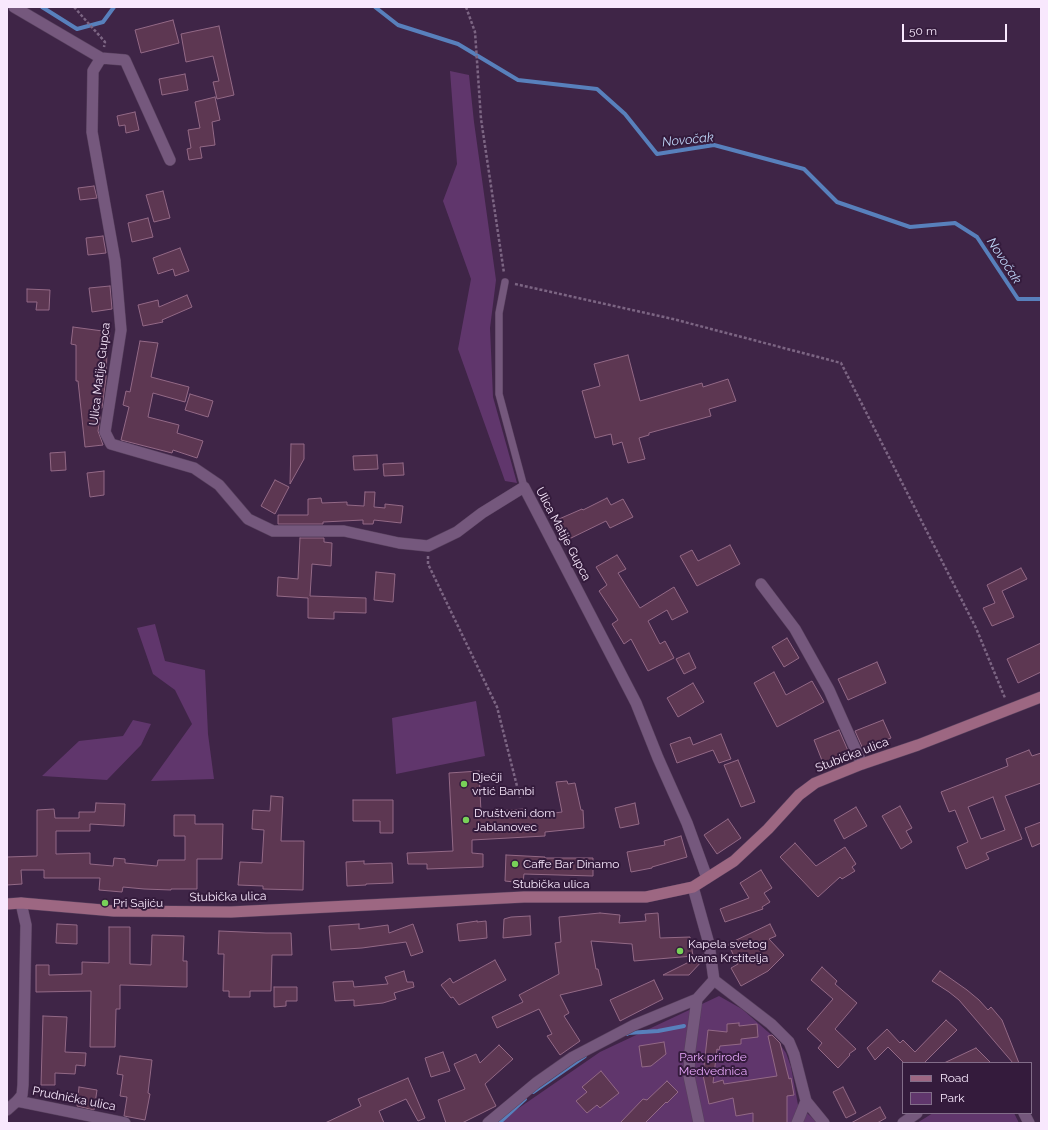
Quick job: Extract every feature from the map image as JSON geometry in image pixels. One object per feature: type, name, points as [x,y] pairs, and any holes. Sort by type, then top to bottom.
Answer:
[{"type":"main road","name":"Stubička ulica","points":[[7,904],[21,903],[114,911],[231,912],[524,897],[646,897],[693,887],[734,861],[768,829],[799,795],[815,783],[1041,697]]},
{"type":"street","points":[[14,7],[101,58],[124,60],[170,160]]},
{"type":"street","name":"Ulica Matije Gupca","points":[[101,58],[93,71],[92,132],[115,261],[121,330],[105,432],[111,444],[194,468],[219,485],[248,519],[273,531],[344,531],[400,543],[428,546],[457,532],[482,513],[524,487],[636,703],[658,758],[687,823],[707,878]]},
{"type":"street","points":[[761,584],[799,635],[829,690],[862,764]]},
{"type":"street","points":[[693,887],[708,944],[714,980],[771,1024],[789,1042],[794,1054],[806,1101],[824,1123]]},
{"type":"street","name":"Prudnička ulica","points":[[7,1110],[22,1095],[26,925],[21,903]]},
{"type":"street","points":[[488,1123],[536,1083],[573,1058],[634,1025],[697,999],[714,980]]},
{"type":"street","points":[[697,999],[690,1050],[689,1076],[698,1123]]},
{"type":"street","name":"Prudnička ulica","points":[[17,1101],[125,1123]]},
{"type":"street","points":[[797,1123],[806,1101]]},
{"type":"street","points":[[903,1123],[916,1114]]},
{"type":"street","points":[[1024,1114],[1029,1123]]},
{"type":"lane","points":[[505,282],[499,314],[499,394],[524,487]]},
{"type":"path","points":[[74,7],[105,42],[101,58]]},
{"type":"path","points":[[466,7],[475,32],[481,119],[505,282],[673,320],[841,364],[976,628],[1010,709]]},
{"type":"path","points":[[428,546],[428,564],[497,707],[520,798]]},
{"type":"green space","points":[[450,71],[469,75],[496,280],[490,328],[493,397],[517,483],[505,481],[458,349],[471,279],[443,201],[457,164]]},
{"type":"green space","points":[[155,624],[165,661],[205,670],[208,734],[214,779],[151,781],[192,724],[175,690],[153,674],[137,628]]},
{"type":"green space","points":[[476,701],[485,756],[396,774],[392,718]]},
{"type":"green space","points":[[133,720],[151,724],[141,745],[107,780],[42,776],[79,741],[123,736]]},
{"type":"green space","name":"Park prirode Medvednica","points":[[719,996],[742,1009],[776,1039],[786,1053],[791,1067],[798,1105],[818,1123],[497,1123],[600,1052]]},
{"type":"green space","points":[[931,1114],[1014,1114],[1019,1123],[917,1123]]},
{"type":"building","points":[[173,20],[179,43],[141,53],[135,30]]},
{"type":"building","points":[[219,26],[234,95],[217,99],[213,82],[219,81],[213,56],[186,62],[181,34]]},
{"type":"building","points":[[185,74],[188,90],[162,95],[159,79]]},
{"type":"building","points":[[215,97],[220,120],[212,122],[215,145],[200,147],[202,158],[189,160],[187,149],[191,148],[188,130],[200,128],[195,102]]},
{"type":"building","points":[[135,112],[139,130],[126,133],[125,125],[119,126],[117,116]]},
{"type":"building","points":[[94,186],[97,198],[80,200],[78,188]]},
{"type":"building","points":[[163,191],[170,218],[154,222],[146,195]]},
{"type":"building","points":[[148,218],[153,237],[132,242],[128,223]]},
{"type":"building","points":[[103,236],[106,253],[88,255],[86,238]]},
{"type":"building","points":[[180,248],[189,271],[175,276],[173,269],[158,274],[153,258]]},
{"type":"building","points":[[110,286],[112,309],[92,312],[89,288]]},
{"type":"building","points":[[27,289],[50,290],[49,310],[36,310],[37,302],[27,302]]},
{"type":"building","points":[[187,295],[192,307],[162,320],[163,322],[143,326],[138,305],[158,300],[159,307]]},
{"type":"building","points":[[73,327],[110,332],[102,408],[99,408],[100,418],[98,431],[103,445],[85,447],[78,381],[76,381],[76,345],[71,344]]},
{"type":"building","points":[[140,341],[158,343],[151,377],[189,387],[185,402],[153,393],[148,417],[179,425],[177,433],[203,441],[197,458],[173,450],[172,453],[121,440],[129,407],[123,405],[126,391],[130,392]]},
{"type":"building","points":[[628,355],[640,401],[702,383],[703,387],[728,379],[736,401],[709,409],[711,416],[649,433],[649,435],[639,438],[645,459],[628,463],[622,442],[613,445],[611,434],[595,438],[582,391],[600,386],[594,364]]},
{"type":"building","points":[[190,394],[213,401],[208,417],[185,410]]},
{"type":"building","points":[[291,444],[304,444],[304,459],[290,484]]},
{"type":"building","points":[[65,452],[66,470],[51,471],[50,453]]},
{"type":"building","points":[[377,455],[378,469],[354,470],[353,456]]},
{"type":"building","points":[[403,463],[404,475],[384,476],[383,464]]},
{"type":"building","points":[[104,471],[104,495],[90,497],[87,473]]},
{"type":"building","points":[[275,480],[289,487],[275,514],[261,506]]},
{"type":"building","points":[[365,492],[375,492],[374,507],[385,508],[385,504],[403,506],[401,523],[374,520],[373,524],[363,524],[363,520],[323,522],[323,524],[278,524],[278,515],[308,515],[308,499],[321,498],[322,503],[347,502],[347,505],[364,506]]},
{"type":"building","points":[[607,498],[611,505],[623,499],[633,517],[610,528],[606,521],[569,539],[559,519],[582,509],[583,510]]},
{"type":"building","points":[[300,538],[324,538],[324,542],[332,543],[331,566],[312,564],[310,596],[366,598],[366,613],[334,612],[334,619],[308,618],[308,598],[277,596],[278,577],[298,579]]},
{"type":"building","points":[[730,545],[740,564],[697,586],[680,556],[692,550],[698,561]]},
{"type":"building","points":[[617,555],[626,569],[618,573],[640,608],[674,587],[688,612],[672,620],[667,610],[648,621],[660,644],[665,641],[674,658],[648,671],[631,639],[624,644],[612,624],[618,620],[599,591],[607,585],[596,567]]},
{"type":"building","points":[[1021,568],[1027,579],[1002,591],[1014,617],[992,626],[983,608],[995,603],[987,585]]},
{"type":"building","points":[[376,572],[395,574],[393,602],[374,600]]},
{"type":"building","points":[[787,638],[799,658],[784,667],[772,647]]},
{"type":"building","points":[[1041,643],[1041,672],[1018,683],[1007,659]]},
{"type":"building","points":[[689,653],[696,668],[684,674],[676,659]]},
{"type":"building","points":[[877,662],[886,683],[848,700],[838,679]]},
{"type":"building","points":[[774,672],[786,695],[812,681],[824,702],[777,727],[754,683]]},
{"type":"building","points":[[693,683],[704,702],[678,717],[667,698]]},
{"type":"building","points":[[883,720],[891,738],[863,749],[855,731]]},
{"type":"building","points":[[839,730],[849,753],[823,763],[814,740]]},
{"type":"building","points":[[721,734],[731,759],[719,763],[713,750],[677,763],[670,744],[690,737],[693,745]]},
{"type":"building","points":[[1029,750],[1032,756],[1041,753],[1041,783],[1005,796],[1022,839],[986,853],[989,859],[966,869],[957,847],[968,842],[955,810],[949,812],[941,792],[1008,766],[1006,759]],"holes":[[[993,797],[1005,830],[981,839],[968,807]]]},
{"type":"building","points":[[738,760],[755,802],[741,807],[724,765]]},
{"type":"building","points":[[479,771],[481,812],[524,809],[524,817],[547,816],[547,814],[562,812],[556,782],[567,781],[568,784],[575,783],[581,810],[583,810],[584,828],[545,832],[545,836],[472,840],[472,853],[483,854],[483,867],[427,869],[427,864],[408,864],[407,853],[453,851],[449,773]]},
{"type":"building","points":[[271,796],[283,797],[281,841],[304,841],[303,890],[263,889],[263,886],[238,885],[240,862],[262,863],[264,830],[252,829],[253,810],[270,811]]},
{"type":"building","points":[[353,800],[393,800],[393,833],[380,833],[380,821],[353,821]]},
{"type":"building","points":[[96,803],[125,804],[124,826],[90,824],[90,831],[56,831],[56,854],[90,853],[90,864],[113,866],[114,858],[125,859],[125,863],[157,866],[158,860],[185,860],[185,836],[174,836],[174,815],[195,815],[195,824],[223,824],[222,859],[197,859],[197,889],[171,890],[123,887],[122,892],[99,890],[100,878],[44,878],[44,870],[21,870],[22,884],[7,885],[7,857],[37,856],[37,810],[54,809],[55,818],[79,818],[79,812],[95,812]]},
{"type":"building","points":[[635,803],[639,824],[620,828],[615,808]]},
{"type":"building","points":[[900,806],[912,828],[906,831],[912,842],[901,849],[882,816]]},
{"type":"building","points":[[856,807],[867,826],[844,839],[834,820]]},
{"type":"building","points":[[728,819],[741,838],[717,854],[704,835]]},
{"type":"building","points":[[1041,822],[1041,843],[1032,847],[1025,828]]},
{"type":"building","points":[[681,836],[687,857],[652,868],[631,872],[627,852],[665,845],[664,841]]},
{"type":"building","points":[[795,843],[816,866],[845,847],[856,864],[852,867],[855,871],[842,879],[840,877],[818,897],[780,857]]},
{"type":"building","points":[[506,855],[545,858],[593,858],[593,876],[524,874],[523,883],[505,881]]},
{"type":"building","points":[[364,861],[364,864],[392,863],[393,883],[347,886],[346,862]]},
{"type":"building","points":[[761,870],[772,888],[764,893],[770,902],[762,907],[763,909],[725,922],[720,909],[749,898],[740,883]]},
{"type":"building","points":[[600,913],[620,915],[619,923],[646,921],[645,914],[658,913],[660,938],[690,937],[693,956],[634,961],[632,944],[591,941],[596,969],[598,969],[602,985],[560,995],[569,1013],[564,1016],[580,1041],[560,1055],[547,1036],[552,1034],[539,1009],[497,1028],[492,1017],[523,1002],[519,995],[559,974],[555,943],[561,942],[559,917]]},
{"type":"building","points":[[530,916],[531,935],[503,938],[504,919]]},
{"type":"building","points":[[486,921],[487,938],[459,941],[457,924]]},
{"type":"building","points":[[57,924],[77,925],[77,944],[56,943]]},
{"type":"building","points":[[359,924],[359,929],[388,925],[389,933],[413,924],[423,952],[411,956],[406,942],[362,948],[331,950],[329,926]]},
{"type":"building","points":[[770,924],[776,936],[769,939],[784,955],[768,971],[741,986],[731,968],[738,964],[728,944]]},
{"type":"building","points":[[109,927],[130,927],[130,964],[151,965],[152,935],[184,936],[183,961],[187,961],[187,987],[120,985],[120,1009],[116,1009],[115,1047],[90,1047],[91,991],[36,992],[36,965],[49,965],[49,975],[82,974],[82,962],[109,963]]},
{"type":"building","points":[[219,931],[291,933],[292,955],[272,955],[271,991],[250,991],[250,997],[229,997],[229,991],[223,991],[224,954],[218,954]]},
{"type":"building","points":[[703,955],[704,959],[689,975],[663,975]]},
{"type":"building","points":[[495,960],[506,980],[459,1005],[453,997],[451,998],[441,985],[450,978],[453,983]]},
{"type":"building","points":[[822,967],[837,981],[835,984],[857,1003],[835,1029],[856,1049],[849,1054],[850,1055],[838,1068],[818,1048],[822,1043],[807,1029],[833,999],[811,980]]},
{"type":"building","points":[[404,971],[407,982],[413,982],[414,987],[394,993],[396,999],[383,1003],[354,1006],[354,1000],[335,1001],[333,982],[353,981],[354,987],[388,984],[385,977]]},
{"type":"building","points":[[940,971],[967,990],[988,1010],[991,1007],[1002,1020],[1019,1062],[1012,1062],[959,1000],[932,981]]},
{"type":"building","points":[[654,980],[663,999],[620,1021],[610,1000]]},
{"type":"building","points":[[274,987],[297,987],[297,1001],[286,1001],[286,1006],[274,1007]]},
{"type":"building","points":[[43,1016],[67,1017],[65,1052],[86,1053],[85,1066],[76,1065],[75,1074],[55,1073],[55,1085],[41,1085]]},
{"type":"building","points":[[946,1020],[957,1030],[925,1062],[903,1062],[888,1047],[875,1060],[867,1048],[887,1029],[900,1043],[903,1040],[915,1052]]},
{"type":"building","points":[[739,1023],[739,1026],[757,1024],[758,1037],[741,1039],[741,1044],[720,1046],[719,1050],[717,1049],[713,1083],[723,1080],[724,1084],[777,1076],[768,1036],[772,1035],[780,1043],[789,1079],[791,1078],[794,1095],[787,1096],[787,1123],[753,1123],[753,1113],[736,1116],[733,1098],[709,1104],[703,1075],[708,1030],[727,1032],[727,1024]]},
{"type":"building","points":[[664,1042],[666,1054],[651,1066],[642,1067],[639,1046]]},
{"type":"building","points":[[499,1045],[513,1059],[485,1084],[496,1106],[462,1123],[446,1123],[438,1100],[465,1089],[454,1064],[476,1054],[480,1063]]},
{"type":"building","points":[[976,1048],[990,1062],[946,1062]]},
{"type":"building","points":[[443,1052],[450,1071],[431,1077],[425,1058]]},
{"type":"building","points":[[120,1056],[152,1060],[148,1093],[150,1094],[145,1120],[124,1116],[127,1097],[120,1096],[123,1075],[117,1074]]},
{"type":"building","points":[[601,1071],[619,1093],[600,1108],[597,1105],[587,1113],[576,1101],[587,1092],[582,1087]]},
{"type":"building","points":[[408,1078],[425,1118],[418,1121],[406,1099],[379,1111],[384,1123],[325,1123],[361,1106],[358,1099]]},
{"type":"building","points":[[667,1081],[678,1092],[645,1123],[620,1123],[643,1099],[647,1100]]},
{"type":"building","points":[[79,1087],[97,1090],[94,1110],[77,1106]]},
{"type":"building","points":[[843,1087],[856,1113],[846,1118],[833,1092]]},
{"type":"building","points":[[880,1107],[886,1118],[877,1123],[851,1123]]},
{"type":"waterway","name":"Novočak","points":[[42,7],[77,29],[103,22],[114,7]]},
{"type":"waterway","name":"Novočak","points":[[375,7],[398,25],[458,44],[518,80],[597,89],[625,114],[657,154],[714,145],[804,169],[837,202],[910,227],[955,223],[977,237],[1018,299],[1041,299]]},
{"type":"waterway","points":[[627,1034],[658,1031],[684,1026]]},
{"type":"waterway","points":[[533,1092],[585,1056]]},
{"type":"waterway","points":[[499,1123],[525,1099]]},
{"type":"place","name":"Dječji vrtić Bambi","points":[[464,784]]},
{"type":"place","name":"Društveni dom Jablanovec","points":[[466,820]]},
{"type":"place","name":"Caffe Bar Dinamo","points":[[515,864]]},
{"type":"place","name":"Pri Sajiću","points":[[105,903]]},
{"type":"place","name":"Kapela svetog Ivana Krstitelja","points":[[680,951]]}]
